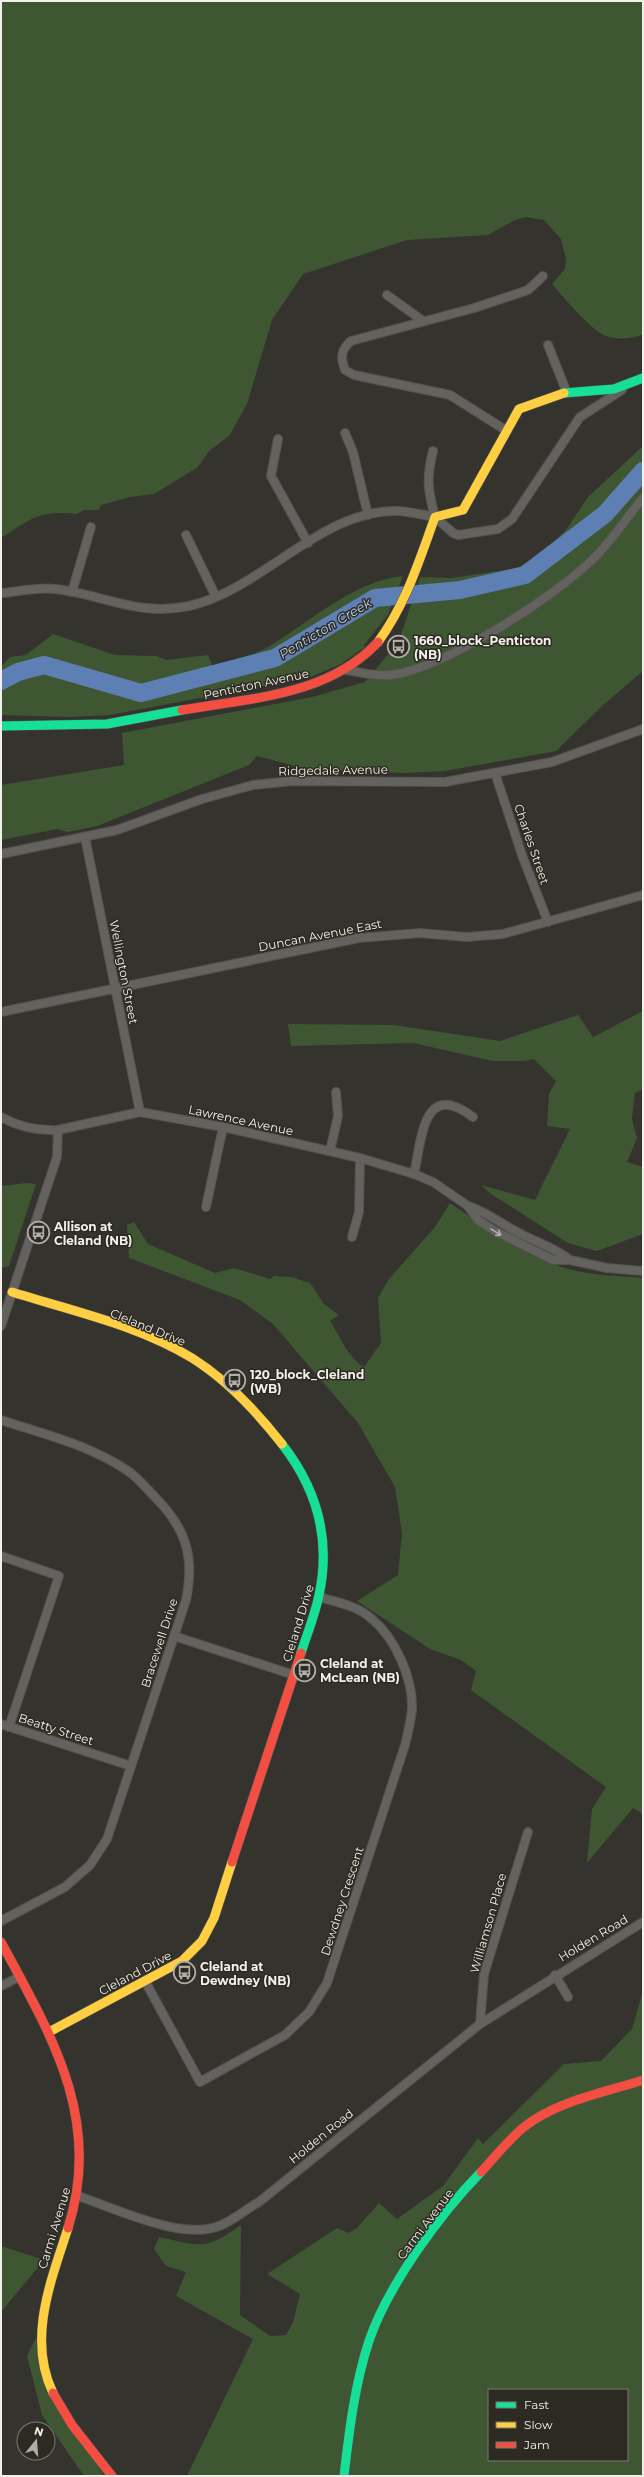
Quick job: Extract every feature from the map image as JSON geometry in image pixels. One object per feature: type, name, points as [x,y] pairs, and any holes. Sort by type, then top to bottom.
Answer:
[{"type":"street","points":[[507,430],[450,395],[368,379],[345,370],[341,354],[344,347],[351,341],[528,290],[543,276]]},
{"type":"street","points":[[387,295],[424,321]]},
{"type":"street","points":[[548,345],[567,393]]},
{"type":"street","points":[[433,451],[428,471],[427,487],[435,517],[453,533],[458,535],[503,526],[512,518],[580,417],[643,378]]},
{"type":"street","points":[[4,593],[43,588],[72,592],[129,607],[153,610],[188,606],[216,597],[308,543],[350,521],[368,515],[398,511],[435,517],[463,510],[519,409],[567,393],[597,392],[626,388]]},
{"type":"street","points":[[345,433],[353,452],[368,515]]},
{"type":"street","points":[[278,439],[271,476],[308,543]]},
{"type":"street","points":[[346,670],[391,675],[431,664],[483,637],[575,575],[594,559],[643,498]]},
{"type":"street","name":"Penticton Avenue","points":[[1,726],[107,724],[301,688],[329,679],[346,670],[372,650],[387,632],[403,604],[435,517]]},
{"type":"street","points":[[72,592],[91,527]]},
{"type":"street","points":[[186,535],[216,597]]},
{"type":"street","name":"Ridgedale Avenue","points":[[1,854],[117,830],[202,799],[253,785],[292,780],[445,782],[552,762],[643,729]]},
{"type":"street","name":"Charles Street","points":[[495,773],[523,858],[548,922]]},
{"type":"street","name":"Wellington Street","points":[[85,837],[140,1112]]},
{"type":"street","name":"Duncan Avenue East","points":[[1,1012],[358,938],[420,933],[467,937],[510,933],[643,894]]},
{"type":"street","points":[[330,1151],[338,1116],[336,1092]]},
{"type":"street","points":[[414,1174],[427,1118],[434,1108],[440,1104],[454,1105],[473,1117]]},
{"type":"street","name":"Lawrence Avenue","points":[[1,1117],[30,1129],[58,1130],[140,1112],[223,1127],[360,1158],[414,1174],[433,1182],[468,1206],[484,1211],[517,1232],[557,1249],[570,1260],[607,1268],[643,1271]]},
{"type":"street","points":[[206,1207],[223,1127]]},
{"type":"street","points":[[1,1326],[57,1157],[58,1130]]},
{"type":"street","points":[[352,1238],[358,1208],[360,1158]]},
{"type":"street","name":"Cleland Drive","points":[[12,1292],[159,1342],[184,1354],[232,1388],[281,1442],[300,1468],[309,1485],[322,1528],[325,1551],[324,1575],[319,1597],[214,1918],[202,1941],[182,1961],[49,2032]]},
{"type":"street","name":"Bracewell Drive","points":[[1,1420],[88,1449],[129,1471],[168,1510],[182,1531],[189,1554],[191,1578],[174,1636],[107,1839],[90,1865],[65,1887],[1,1921]]},
{"type":"street","name":"Beatty Street","points":[[1,1556],[59,1576],[5,1726],[131,1766]]},
{"type":"street","name":"Dewdney Crescent","points":[[145,1981],[200,2082],[285,2035],[309,2012],[327,1983],[405,1745],[412,1708],[410,1688],[404,1669],[391,1641],[372,1618],[353,1607],[319,1597]]},
{"type":"street","points":[[174,1636],[294,1675]]},
{"type":"street","name":"Williamson Place","points":[[480,2024],[484,1974],[528,1832]]},
{"type":"street","name":"Holden Road","points":[[78,2196],[170,2228],[196,2232],[219,2226],[259,2202],[480,2024],[555,1975],[643,1922]]},
{"type":"street","name":"Carmi Avenue","points":[[1,1942],[49,2032],[77,2110],[82,2153],[78,2196],[44,2306],[40,2350],[47,2380],[59,2407],[112,2476]]},
{"type":"street","name":"Holden Road","points":[[555,1975],[568,1997]]},
{"type":"street","points":[[1,1986],[20,1976]]},
{"type":"street","name":"Carmi Avenue","points":[[344,2476],[350,2425],[369,2341],[390,2294],[424,2242],[476,2177],[523,2128],[538,2118],[567,2104],[643,2080]]},
{"type":"green space","points":[[1,1],[643,1],[643,334],[625,338],[606,336],[586,321],[552,284],[565,269],[566,259],[561,239],[544,220],[526,217],[515,220],[488,235],[407,240],[303,274],[272,320],[247,404],[229,436],[209,451],[198,467],[154,494],[130,497],[101,505],[99,510],[84,510],[77,514],[53,513],[36,517],[1,538]]},
{"type":"green space","points":[[643,446],[643,671],[602,706],[556,751],[445,771],[405,773],[306,769],[257,756],[249,765],[97,826],[68,832],[57,829],[1,840],[1,785],[124,765],[122,733],[312,697],[365,682],[399,641],[420,577],[451,578],[518,568],[541,554],[566,530],[588,497]]},
{"type":"green space","points":[[403,576],[388,615],[364,645],[365,647],[341,664],[311,677],[110,715],[71,717],[1,715],[1,667],[10,657],[26,655],[53,634],[115,655],[156,656],[167,660],[208,655],[213,667],[248,656],[268,647],[349,594],[385,579]]},
{"type":"green space","points":[[643,1011],[643,1089],[635,1093],[632,1119],[637,1138],[627,1162],[643,1167],[643,1234],[597,1251],[568,1243],[491,1194],[481,1185],[535,1200],[570,1129],[547,1126],[549,1094],[556,1081],[534,1059],[525,1061],[493,1061],[413,1043],[291,1046],[288,1024],[394,1025],[500,1041],[578,1015],[593,1037]]},
{"type":"green space","points":[[27,1183],[36,1184],[9,1266],[1,1268],[1,1186]]},
{"type":"green space","points":[[450,1203],[496,1235],[546,1262],[564,1268],[590,1273],[643,1278],[643,1814],[633,1808],[587,1863],[592,1809],[606,1787],[471,1690],[476,1671],[461,1660],[430,1649],[357,1601],[398,1575],[402,1533],[395,1487],[358,1423],[273,1324],[240,1300],[129,1258],[127,1225],[134,1222],[148,1244],[215,1273],[234,1268],[270,1279],[274,1276],[291,1277],[310,1283],[324,1304],[339,1315],[330,1321],[348,1352],[364,1367],[381,1343],[378,1298],[389,1279],[435,1227]]},
{"type":"green space","points":[[643,1991],[643,2476],[187,2476],[253,2339],[176,2296],[186,2272],[166,2266],[154,2249],[159,2237],[184,2243],[210,2243],[241,2225],[240,2315],[270,2336],[286,2335],[293,2322],[300,2294],[267,2274],[337,2228],[349,2233],[357,2228],[379,2203],[397,2219],[443,2186],[478,2138],[483,2144],[564,2064],[601,2061],[632,2029]]},
{"type":"green space","points":[[1,2246],[44,2260],[1,2312]]},
{"type":"green space","points":[[36,2338],[40,2369],[104,2476],[84,2476],[56,2435],[56,2421],[46,2421],[42,2415],[27,2356]]},
{"type":"waterway","name":"Penticton Creek","points":[[1,681],[18,672],[44,665],[141,693],[275,658],[375,598],[460,590],[525,575],[605,514],[643,471]]},
{"type":"traffic: fast","points":[[564,393],[614,389],[643,378]]},
{"type":"traffic: fast","points":[[1,726],[107,724],[182,710]]},
{"type":"traffic: fast","points":[[282,1444],[294,1461],[312,1497],[322,1535],[323,1555],[319,1595],[301,1653]]},
{"type":"traffic: fast","points":[[344,2476],[356,2391],[364,2357],[378,2319],[402,2274],[417,2251],[449,2208],[481,2172]]},
{"type":"traffic: slow","points":[[378,642],[388,628],[411,582],[435,517],[463,510],[519,409],[564,393]]},
{"type":"traffic: slow","points":[[12,1292],[104,1320],[150,1336],[171,1346],[192,1358],[229,1386],[241,1397],[282,1444]]},
{"type":"traffic: slow","points":[[49,2032],[182,1961],[202,1941],[214,1918],[232,1862]]},
{"type":"traffic: slow","points":[[53,2393],[45,2373],[42,2352],[42,2331],[44,2310],[49,2289],[68,2228]]},
{"type":"traffic: jam","points":[[182,710],[287,692],[312,684],[336,674],[358,660],[378,642]]},
{"type":"traffic: jam","points":[[232,1862],[301,1653]]},
{"type":"traffic: jam","points":[[1,1942],[53,2045],[66,2079],[75,2114],[79,2150],[77,2188],[68,2228]]},
{"type":"traffic: jam","points":[[481,2172],[512,2137],[537,2118],[566,2104],[643,2080]]},
{"type":"traffic: jam","points":[[53,2393],[72,2425],[112,2476]]},
{"type":"place","name":"1660_block_Penticton (NB)","points":[[398,647]]},
{"type":"place","name":"Allison at Cleland (NB)","points":[[39,1233]]},
{"type":"place","name":"120_block_Cleland (WB)","points":[[235,1381]]},
{"type":"place","name":"Cleland at McLean (NB)","points":[[305,1670]]},
{"type":"place","name":"Cleland at Dewdney (NB)","points":[[185,1973]]}]
